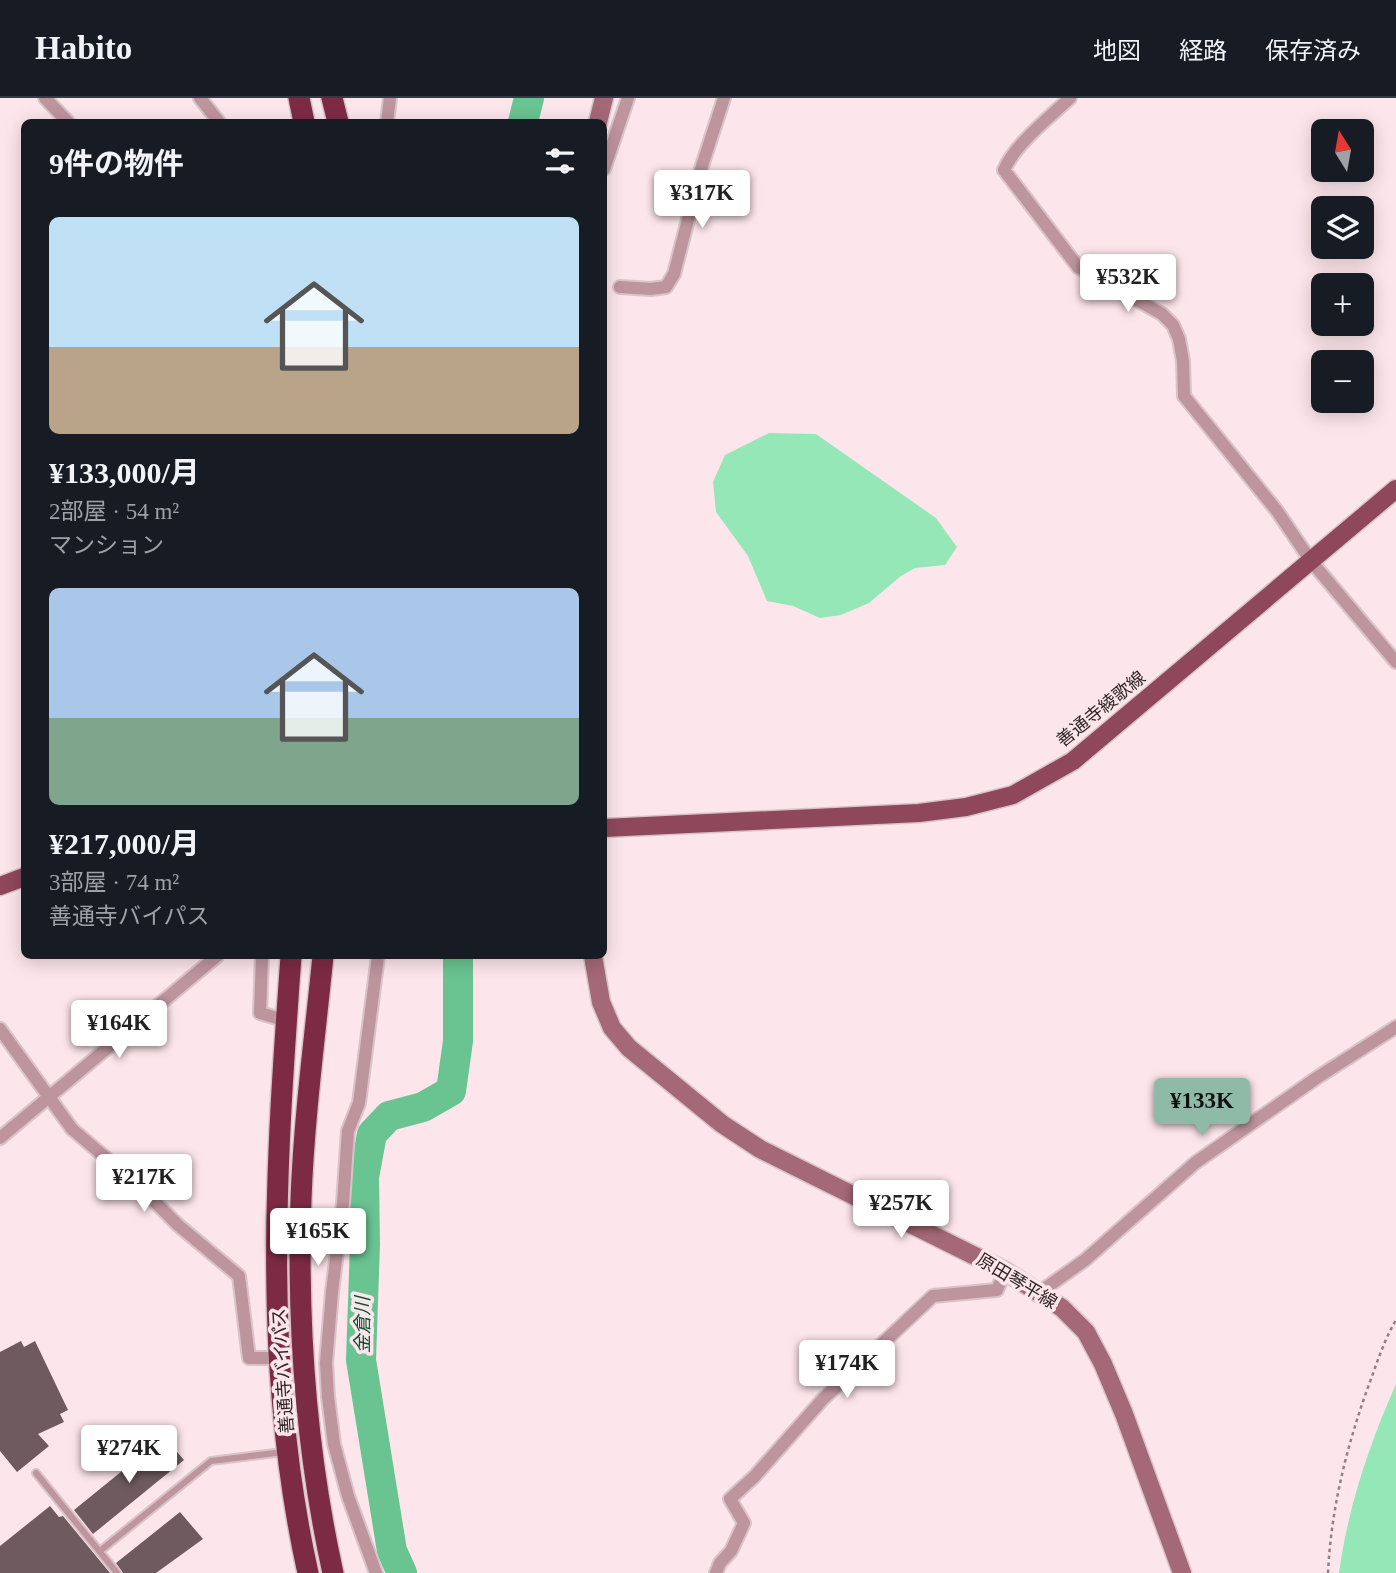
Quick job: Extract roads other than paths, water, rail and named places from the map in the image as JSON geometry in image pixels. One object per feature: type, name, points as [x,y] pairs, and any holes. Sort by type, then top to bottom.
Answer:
[{"type":"highway","points":[[299,98],[303,119]]},
{"type":"highway","points":[[332,98],[337,119]]},
{"type":"highway","name":"善通寺バイパス","points":[[291,959],[276,1195],[276,1283],[279,1357],[288,1451],[299,1533],[309,1573]]},
{"type":"highway","name":"善通寺バイパス","points":[[323,959],[301,1198],[300,1279],[303,1357],[313,1457],[333,1573]]},
{"type":"main road","points":[[599,119],[604,98]]},
{"type":"main road","name":"善通寺綾歌線","points":[[607,828],[919,813],[965,807],[1013,795],[1073,761],[1396,489]]},
{"type":"main road","points":[[0,886],[21,878]]},
{"type":"main road","name":"原田琴平線","points":[[594,959],[601,1002],[612,1027],[629,1048],[722,1124],[760,1149],[1005,1270],[1062,1308],[1086,1332],[1103,1364],[1182,1573]]},
{"type":"street","points":[[45,98],[65,119]]},
{"type":"street","points":[[200,98],[217,119]]},
{"type":"street","points":[[387,119],[390,98]]},
{"type":"street","points":[[607,160],[628,98]]},
{"type":"street","points":[[620,287],[666,287],[674,274],[701,169],[724,98]]},
{"type":"street","points":[[1070,98],[1021,146],[1007,162],[1004,170],[1078,267],[1162,314],[1173,325],[1183,361],[1184,396],[1276,511],[1311,561],[1396,662]]},
{"type":"street","points":[[0,1138],[213,959]]},
{"type":"street","points":[[262,959],[260,1013],[286,1021]]},
{"type":"street","points":[[376,1573],[348,1496],[334,1444],[326,1363],[348,1131],[359,1103],[378,959]]},
{"type":"street","points":[[1041,1292],[1085,1260],[1195,1163],[1318,1077],[1396,1027]]},
{"type":"street","points":[[0,1029],[72,1129],[239,1276],[249,1358],[279,1357]]},
{"type":"street","points":[[716,1573],[720,1563],[731,1551],[744,1523],[730,1499],[754,1477],[823,1399],[933,1296],[997,1290],[1005,1270]]},
{"type":"lane","points":[[100,1551],[211,1461],[288,1451]]},
{"type":"lane","points":[[36,1473],[117,1573]]},
{"type":"waterway","name":"金倉川","points":[[524,119],[529,98]]},
{"type":"waterway","name":"金倉川","points":[[402,1573],[392,1551],[361,1360],[364,1177],[372,1134],[389,1116],[423,1107],[451,1091],[458,1041],[458,959]]}]
